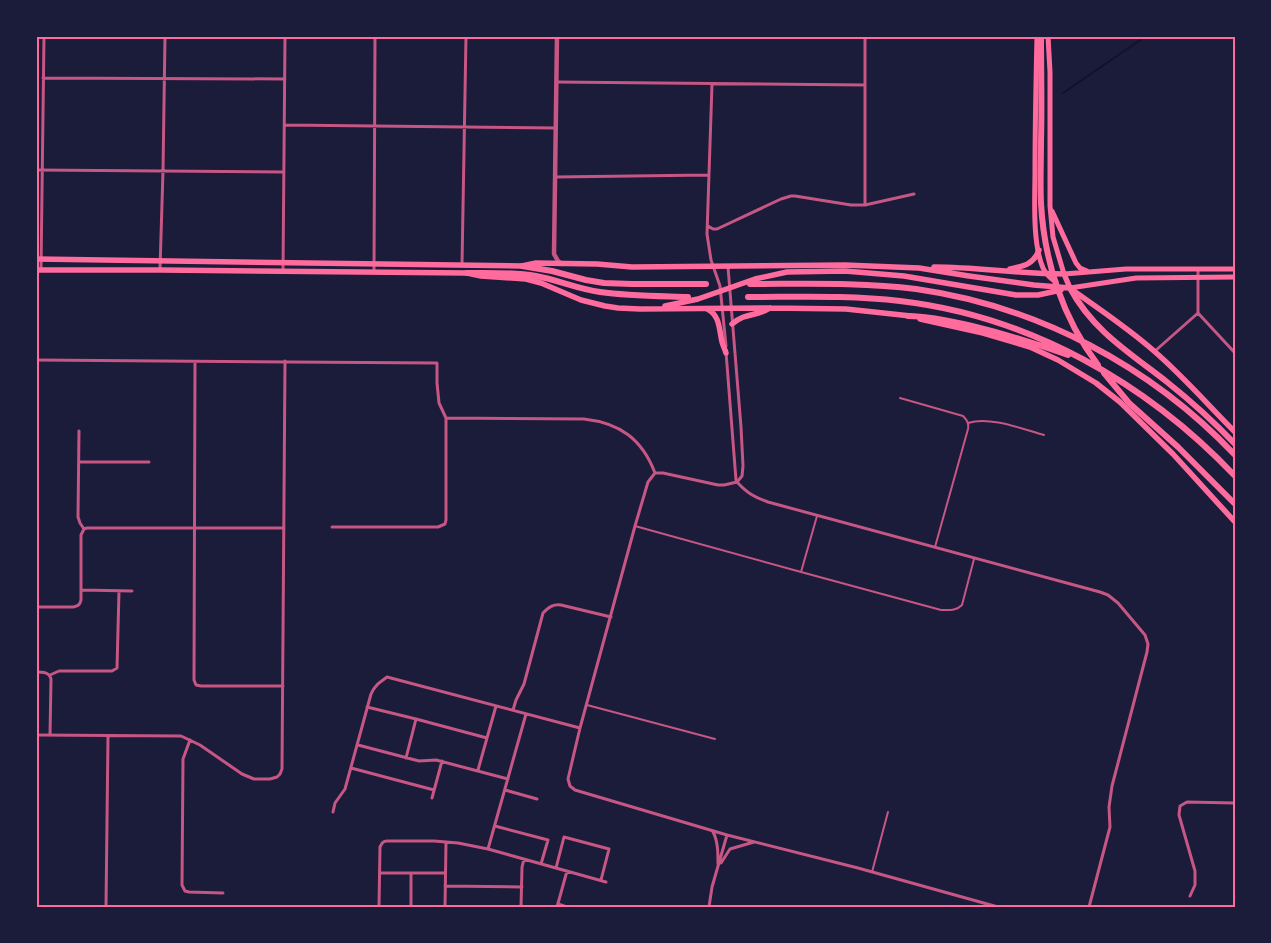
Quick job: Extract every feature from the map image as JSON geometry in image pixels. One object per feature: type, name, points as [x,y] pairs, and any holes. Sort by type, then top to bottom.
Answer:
[{"type":"highway","points":[[1041,36],[1040,186],[1048,255],[1061,296],[1079,335],[1100,369],[1129,403],[1163,433],[1233,502],[1235,510]]},
{"type":"highway","points":[[1000,270],[1020,267],[1030,263],[1036,258],[1039,250]]},
{"type":"highway","points":[[39,259],[522,266],[609,283],[706,284]]},
{"type":"highway","points":[[522,266],[531,264],[597,264],[625,267],[844,265],[919,268],[958,267],[1064,274],[1068,288],[1103,332],[1200,409],[1235,444]]},
{"type":"highway","points":[[919,268],[1034,285],[1068,288],[1154,351],[1235,432]]},
{"type":"highway","points":[[39,270],[508,273],[549,279],[592,291],[611,294],[688,297]]},
{"type":"highway","points":[[648,309],[682,303],[754,279],[786,272],[877,273],[923,278],[1016,295],[1048,294],[1068,288]]},
{"type":"highway","points":[[467,273],[481,276],[526,279],[541,283],[581,300],[623,308],[846,309],[908,316],[983,333],[1030,347],[1074,369],[1120,402],[1173,454],[1235,522]]},
{"type":"highway","points":[[750,284],[881,286],[930,292],[985,304],[1044,324],[1099,350],[1151,382],[1189,412],[1235,455]]},
{"type":"highway","points":[[748,297],[866,298],[923,304],[999,323],[1050,342],[1091,363],[1172,418],[1205,446],[1235,476]]},
{"type":"highway","points":[[706,308],[716,317],[726,353]]},
{"type":"highway","points":[[732,324],[744,316],[762,313],[770,308]]},
{"type":"highway","points":[[908,316],[958,322],[1001,333],[1091,363]]},
{"type":"main road","points":[[1037,36],[1035,210],[1041,262],[1046,274],[1055,282],[1068,288],[1136,278],[1235,277]]},
{"type":"main road","points":[[1048,36],[1050,72],[1050,206],[1053,237],[1064,274],[1126,269],[1235,269]]},
{"type":"main road","points":[[1050,206],[1076,263],[1082,269],[1089,272]]},
{"type":"street","points":[[39,270],[44,36]]},
{"type":"street","points":[[160,270],[165,36]]},
{"type":"street","points":[[283,271],[285,36]]},
{"type":"street","points":[[374,272],[375,36]]},
{"type":"street","points":[[462,265],[466,126],[466,36]]},
{"type":"street","points":[[546,264],[552,259],[554,254],[557,36]]},
{"type":"street","points":[[865,205],[866,36]]},
{"type":"street","points":[[44,78],[285,80]]},
{"type":"street","points":[[556,82],[865,85]]},
{"type":"street","points":[[712,84],[708,176],[708,243],[710,257],[718,280],[722,307],[736,482],[752,496],[768,502],[1108,595],[1118,603],[1145,635],[1148,644],[1147,652],[1112,786],[1109,808],[1110,826],[1089,907]]},
{"type":"street","points":[[284,124],[556,128]]},
{"type":"street","points":[[36,125],[43,125]]},
{"type":"street","points":[[36,170],[284,172]]},
{"type":"street","points":[[555,177],[708,176]]},
{"type":"street","points":[[707,226],[717,229],[791,196],[851,205],[865,205],[914,194]]},
{"type":"street","points":[[554,254],[562,264]]},
{"type":"street","points":[[655,473],[718,485],[736,482],[742,476],[742,427],[728,267]]},
{"type":"street","points":[[1198,269],[1198,313],[1235,353]]},
{"type":"street","points":[[1154,351],[1198,313]]},
{"type":"street","points":[[36,360],[437,363],[439,403],[446,418],[445,524],[438,527],[332,527]]},
{"type":"street","points":[[195,362],[194,680],[196,685],[201,686],[283,686]]},
{"type":"street","points":[[36,735],[181,736],[200,745],[242,774],[254,779],[270,779],[280,774],[282,769],[286,362]]},
{"type":"street","points":[[446,418],[597,420],[619,428],[634,439],[645,453],[655,473]]},
{"type":"street","points":[[79,431],[78,517],[84,529]]},
{"type":"street","points":[[78,462],[149,462]]},
{"type":"street","points":[[655,473],[648,482],[635,526],[580,728],[568,779],[570,786],[575,790],[727,835],[998,907]]},
{"type":"street","points":[[84,529],[284,528]]},
{"type":"street","points":[[36,607],[77,606],[80,604],[81,535],[84,529]]},
{"type":"street","points":[[81,590],[132,591]]},
{"type":"street","points":[[50,676],[59,671],[112,671],[117,668],[119,591]]},
{"type":"street","points":[[514,710],[516,700],[524,684],[543,613],[549,607],[561,604],[611,617]]},
{"type":"street","points":[[36,672],[46,672],[51,679],[50,735]]},
{"type":"street","points":[[333,812],[335,803],[345,789],[374,688],[387,677],[580,728]]},
{"type":"street","points":[[478,770],[496,706]]},
{"type":"street","points":[[367,707],[487,738]]},
{"type":"street","points":[[488,849],[526,714]]},
{"type":"street","points":[[406,758],[416,719]]},
{"type":"street","points":[[106,907],[108,736]]},
{"type":"street","points":[[190,740],[183,759],[182,885],[185,891],[189,892],[223,893]]},
{"type":"street","points":[[358,745],[419,761],[442,761],[508,779]]},
{"type":"street","points":[[432,798],[442,761]]},
{"type":"street","points":[[351,768],[434,790]]},
{"type":"street","points":[[505,790],[537,799]]},
{"type":"street","points":[[1190,896],[1196,871],[1179,815],[1180,806],[1187,802],[1235,803]]},
{"type":"street","points":[[495,826],[548,840],[541,864]]},
{"type":"street","points":[[712,830],[717,846],[718,868]]},
{"type":"street","points":[[709,907],[712,887],[727,835]]},
{"type":"street","points":[[556,868],[564,837],[609,849],[600,880]]},
{"type":"street","points":[[379,907],[380,847],[384,841],[434,840],[458,843],[488,849],[606,882]]},
{"type":"street","points":[[445,907],[446,842]]},
{"type":"street","points":[[718,868],[730,849],[755,842]]},
{"type":"street","points":[[521,907],[524,859]]},
{"type":"street","points":[[567,871],[557,905],[568,907]]},
{"type":"street","points":[[380,873],[446,873]]},
{"type":"street","points":[[411,873],[411,907]]},
{"type":"street","points":[[445,886],[522,887]]},
{"type":"lane","points":[[900,398],[963,416],[968,423],[936,547]]},
{"type":"lane","points":[[968,423],[976,420],[990,421],[1044,435]]},
{"type":"lane","points":[[801,572],[817,516]]},
{"type":"lane","points":[[635,526],[942,610],[959,608],[962,604],[974,558]]},
{"type":"lane","points":[[587,705],[715,739]]},
{"type":"lane","points":[[872,872],[888,812]]},
{"type":"waterway","points":[[1063,93],[1146,36]]}]
